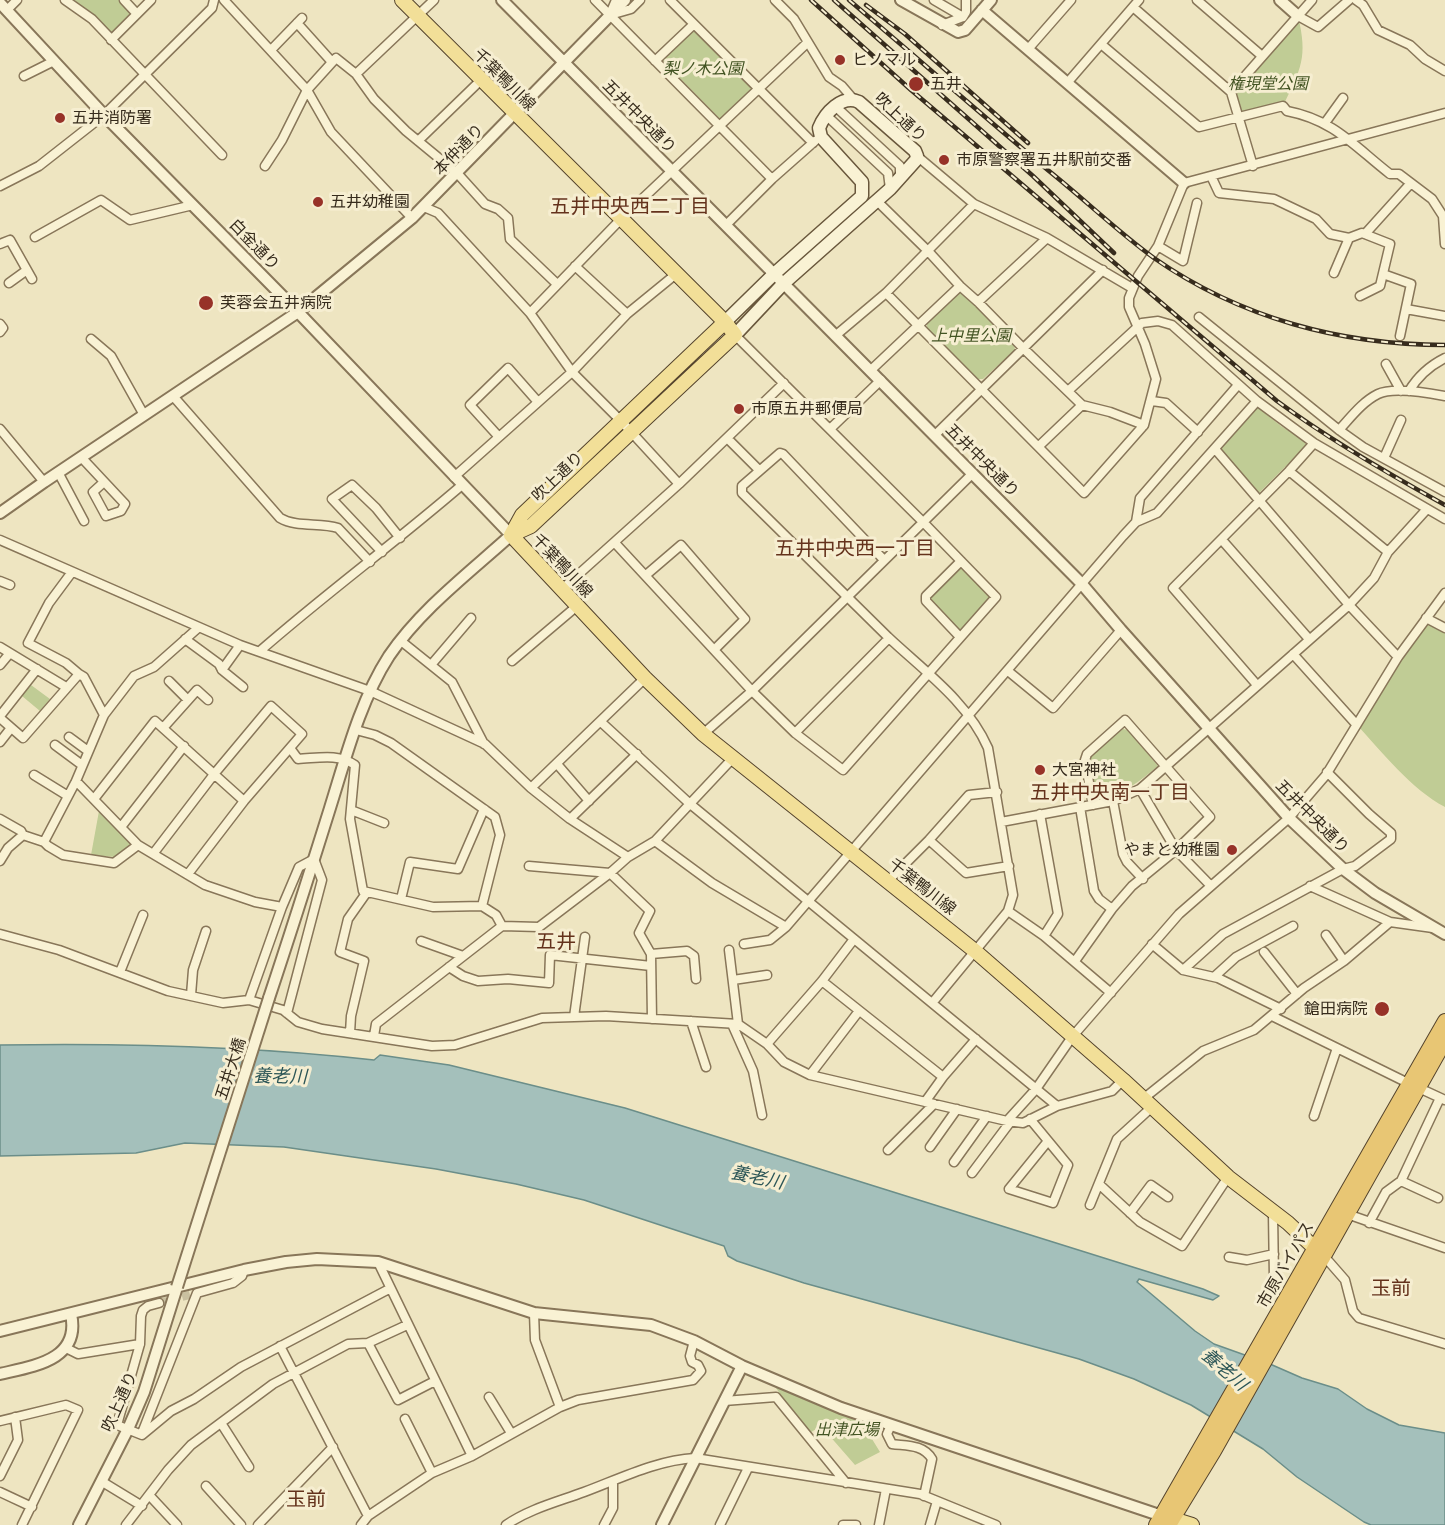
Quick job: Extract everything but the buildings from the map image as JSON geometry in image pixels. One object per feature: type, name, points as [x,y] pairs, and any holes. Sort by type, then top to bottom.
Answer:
[{"type":"highway","name":"市原バイパス","points":[[1319,1252],[1347,1214],[1445,1021]]},
{"type":"highway","name":"市原バイパス","points":[[1165,1521],[1214,1451],[1319,1252],[1414,1086],[1445,1041]]},
{"type":"highway","name":"市原バイパス","points":[[1165,1521],[1199,1450],[1295,1296]]},
{"type":"main road","name":"千葉鴨川線","points":[[402,0],[725,322],[735,335]]},
{"type":"main road","name":"吹上通り","points":[[626,426],[735,335],[783,284],[890,189],[917,156],[915,151],[854,100],[844,100],[831,111]]},
{"type":"main road","points":[[817,140],[819,125],[831,111]]},
{"type":"main road","name":"吹上通り","points":[[511,535],[531,526],[725,322],[774,274],[862,196],[862,182],[817,140]]},
{"type":"main road","name":"千葉鴨川線","points":[[511,535],[645,678],[703,734],[975,951],[1123,1080],[1228,1177],[1319,1252]]},
{"type":"main road","points":[[1165,1521],[1192,1525]]},
{"type":"street","points":[[3,7],[17,0]]},
{"type":"street","points":[[65,0],[92,20],[222,155]]},
{"type":"street","points":[[124,0],[137,14]]},
{"type":"street","points":[[111,40],[151,0]]},
{"type":"street","points":[[0,186],[39,166],[104,115],[212,8],[214,0]]},
{"type":"street","points":[[224,0],[307,90],[331,132],[412,218]]},
{"type":"street","points":[[356,74],[434,0]]},
{"type":"street","name":"五井中央通り","points":[[502,0],[1081,583],[1289,818],[1343,869],[1375,892],[1445,934]]},
{"type":"street","points":[[596,0],[772,179]]},
{"type":"street","points":[[610,15],[615,0]]},
{"type":"street","name":"本仲通り","points":[[0,513],[300,311],[424,207],[626,0]]},
{"type":"street","points":[[610,15],[631,9],[640,0]]},
{"type":"street","points":[[670,0],[759,90],[817,140],[772,179],[726,225]]},
{"type":"street","points":[[775,0],[794,19],[829,77],[842,86],[854,100]]},
{"type":"street","points":[[901,0],[954,32],[961,32],[990,0]]},
{"type":"street","points":[[934,0],[963,17]]},
{"type":"street","points":[[942,25],[963,17],[966,12],[966,0]]},
{"type":"street","points":[[1029,48],[1071,0]]},
{"type":"street","points":[[1068,82],[1139,0]]},
{"type":"street","points":[[1197,0],[1262,56]]},
{"type":"street","points":[[1280,0],[1298,16],[1318,27],[1349,0]]},
{"type":"street","points":[[1231,92],[1312,0]]},
{"type":"street","points":[[1356,0],[1363,5],[1378,30],[1410,45],[1425,59],[1445,71]]},
{"type":"street","name":"白金通り","points":[[3,7],[104,115],[300,311],[511,535]]},
{"type":"street","points":[[1133,7],[1231,92],[1253,166]]},
{"type":"street","points":[[982,10],[1184,183]]},
{"type":"street","points":[[271,50],[300,21],[332,62]]},
{"type":"street","points":[[655,61],[694,24]]},
{"type":"street","points":[[530,313],[556,284],[670,171],[807,43]]},
{"type":"street","points":[[1101,44],[1199,127],[1283,106],[1287,111],[1325,123],[1390,174],[1399,174],[1432,199],[1442,214],[1445,244]]},
{"type":"street","points":[[265,166],[282,140],[307,90],[336,58],[356,74],[374,99],[418,141],[457,173],[485,204],[498,209],[507,218],[510,239],[556,284]]},
{"type":"street","points":[[24,76],[54,61]]},
{"type":"street","points":[[418,141],[481,80]]},
{"type":"street","points":[[1325,123],[1343,98]]},
{"type":"street","points":[[831,111],[900,166],[900,178]]},
{"type":"street","points":[[831,111],[888,173],[890,189]]},
{"type":"street","points":[[1184,183],[1445,113]]},
{"type":"street","points":[[917,156],[974,204],[1047,238],[1132,288]]},
{"type":"street","points":[[1211,176],[1219,193],[1274,199],[1316,219],[1330,234],[1349,238],[1362,233],[1390,244],[1380,286],[1360,296]]},
{"type":"street","points":[[886,293],[1084,493],[1144,425],[1152,401],[1156,379],[1129,303],[1132,288],[1158,246],[1184,183]]},
{"type":"street","points":[[1365,234],[1411,183]]},
{"type":"street","points":[[34,237],[101,200],[130,220],[193,205]]},
{"type":"street","points":[[877,201],[1082,405],[1110,412],[1144,425]]},
{"type":"street","points":[[1158,246],[1184,261],[1197,203]]},
{"type":"street","points":[[836,336],[886,293],[974,204]]},
{"type":"street","points":[[424,207],[438,213],[530,313],[572,372],[679,484]]},
{"type":"street","points":[[978,302],[1047,238]]},
{"type":"street","points":[[1334,273],[1349,238]]},
{"type":"street","points":[[0,244],[10,240],[30,274],[9,283]]},
{"type":"street","points":[[575,266],[627,314]]},
{"type":"street","points":[[935,435],[1103,270]]},
{"type":"street","points":[[260,651],[316,602],[400,538],[499,437],[572,372],[627,314],[676,274]]},
{"type":"street","points":[[1383,274],[1411,284],[1400,336]]},
{"type":"street","points":[[871,370],[960,286]]},
{"type":"street","points":[[1406,309],[1445,316]]},
{"type":"street","points":[[1199,317],[1339,430],[1445,492]]},
{"type":"street","points":[[1068,391],[1136,327],[1143,323],[1158,321],[1172,325],[1257,401],[1314,443],[1445,519]]},
{"type":"street","points":[[0,324],[3,328],[0,332]]},
{"type":"street","points":[[615,543],[715,649],[752,692],[795,733],[843,770],[996,597],[735,335]]},
{"type":"street","points":[[91,339],[111,356],[144,415]]},
{"type":"street","points":[[1405,391],[1426,370],[1445,358]]},
{"type":"street","points":[[1386,364],[1405,391]]},
{"type":"street","points":[[499,437],[470,405],[507,368],[538,402]]},
{"type":"street","points":[[831,429],[881,380]]},
{"type":"street","points":[[561,590],[679,484],[784,383]]},
{"type":"street","points":[[1136,522],[1140,498],[1238,385]]},
{"type":"street","points":[[1339,430],[1360,407],[1380,392],[1405,391],[1445,396]]},
{"type":"street","points":[[173,396],[280,518],[287,522],[338,528],[370,562]]},
{"type":"street","points":[[1152,401],[1166,403],[1198,432]]},
{"type":"street","points":[[744,944],[770,940],[786,927],[1008,671],[1081,583],[1136,522],[1157,513],[1257,401]]},
{"type":"street","points":[[1039,446],[1082,405]]},
{"type":"street","points":[[1384,458],[1401,420]]},
{"type":"street","points":[[0,429],[44,482]]},
{"type":"street","points":[[727,438],[759,470]]},
{"type":"street","points":[[1257,685],[1173,588],[1314,443]]},
{"type":"street","points":[[1215,449],[1349,605],[1398,657]]},
{"type":"street","points":[[884,560],[783,454],[780,453],[742,486],[742,492],[889,638],[928,673],[968,716],[988,748],[1013,896],[1008,910],[933,1002]]},
{"type":"street","points":[[81,457],[104,482]]},
{"type":"street","points":[[1288,471],[1388,552]]},
{"type":"street","points":[[58,472],[84,521]]},
{"type":"street","points":[[703,734],[752,692],[973,473]]},
{"type":"street","points":[[382,552],[332,499],[352,485],[376,508],[400,538]]},
{"type":"street","points":[[1001,822],[1113,801],[1140,789],[1349,605],[1374,579],[1388,552],[1427,509]]},
{"type":"street","name":"吹上通り","points":[[314,860],[345,759],[370,691],[385,664],[428,609],[511,535]]},
{"type":"street","points":[[0,540],[198,628],[370,691],[485,744]]},
{"type":"street","points":[[1222,540],[1309,639]]},
{"type":"street","points":[[646,575],[681,545],[745,619],[715,649]]},
{"type":"street","points":[[960,637],[926,601],[926,596],[961,561]]},
{"type":"street","points":[[72,572],[49,603],[28,643],[66,663],[84,677],[104,715]]},
{"type":"street","points":[[0,580],[10,585]]},
{"type":"street","points":[[972,1173],[1009,1121],[1036,1089],[1072,1037],[1152,944],[1210,885],[1289,818],[1327,772],[1398,657],[1445,592]]},
{"type":"street","points":[[512,661],[577,606]]},
{"type":"street","points":[[431,665],[471,618]]},
{"type":"street","points":[[1426,618],[1445,628]]},
{"type":"street","points":[[44,842],[76,781],[104,715],[134,676],[154,667],[198,628]]},
{"type":"street","points":[[1008,671],[1053,708],[1121,630]]},
{"type":"street","points":[[795,733],[889,638]]},
{"type":"street","points":[[185,639],[219,664],[222,670],[243,687]]},
{"type":"street","points":[[401,641],[452,682],[485,744],[531,788],[570,819],[628,857]]},
{"type":"street","points":[[222,670],[240,645]]},
{"type":"street","points":[[0,647],[66,687]]},
{"type":"street","points":[[0,665],[10,653]]},
{"type":"street","points":[[1293,654],[1356,724]]},
{"type":"street","points":[[37,669],[0,717],[23,738],[79,674]]},
{"type":"street","points":[[531,788],[602,722],[645,678]]},
{"type":"street","points":[[169,681],[188,700]]},
{"type":"street","points":[[163,728],[197,690],[208,700]]},
{"type":"street","points":[[153,854],[215,773],[271,706],[302,734],[244,801],[188,874]]},
{"type":"street","points":[[1075,962],[1132,886],[1176,850],[1209,817],[1125,720],[1087,754],[1085,760],[1093,805]]},
{"type":"street","points":[[94,799],[155,721],[244,801]]},
{"type":"street","points":[[602,722],[689,802],[1057,1106]]},
{"type":"street","points":[[0,742],[11,728]]},
{"type":"street","points":[[356,730],[375,735],[391,743],[495,817],[500,835],[482,906]]},
{"type":"street","points":[[69,737],[88,751]]},
{"type":"street","points":[[55,745],[82,765]]},
{"type":"street","points":[[121,827],[184,746]]},
{"type":"street","points":[[290,748],[298,759],[336,757],[355,765],[350,819],[363,891],[433,907],[482,906],[496,915],[502,926]]},
{"type":"street","points":[[570,819],[637,754]]},
{"type":"street","points":[[374,1036],[376,1024],[502,926],[538,927],[628,857],[655,841],[689,802],[732,759]]},
{"type":"street","points":[[557,764],[589,801]]},
{"type":"street","points":[[1183,970],[1223,934],[1343,869],[1355,866],[1391,839],[1391,833],[1327,772]]},
{"type":"street","points":[[34,775],[68,796]]},
{"type":"street","points":[[76,781],[138,845],[205,885],[255,902],[282,907]]},
{"type":"street","points":[[1140,789],[1176,850],[1210,885]]},
{"type":"street","points":[[888,881],[969,795],[997,792]]},
{"type":"street","points":[[1113,801],[1123,854],[1127,862],[1143,879]]},
{"type":"street","points":[[1080,807],[1094,891],[1099,899],[1113,909]]},
{"type":"street","points":[[401,899],[410,862],[458,869],[484,809]]},
{"type":"street","points":[[351,810],[384,823]]},
{"type":"street","points":[[1040,814],[1058,915],[1044,936]]},
{"type":"street","points":[[0,819],[21,831],[23,835],[44,842],[63,855],[114,863],[138,845]]},
{"type":"street","points":[[0,861],[8,849],[23,835]]},
{"type":"street","points":[[929,840],[966,873],[1009,866]]},
{"type":"street","points":[[655,841],[712,883],[786,927]]},
{"type":"street","points":[[249,1000],[282,907],[300,867],[314,860],[322,880],[287,1013]]},
{"type":"street","name":"五井大橋","points":[[177,1287],[314,860]]},
{"type":"street","points":[[529,866],[610,873],[650,910],[639,933],[651,954],[652,1019]]},
{"type":"street","points":[[1310,886],[1390,922],[1433,927]]},
{"type":"street","points":[[350,1033],[351,1016],[364,961],[340,952],[348,919],[367,892]]},
{"type":"street","points":[[1008,910],[1044,936],[1111,993]]},
{"type":"street","points":[[120,972],[143,915]]},
{"type":"street","points":[[1090,1205],[1117,1139],[1147,1103],[1203,1051],[1254,1030],[1297,994],[1344,961],[1390,922]]},
{"type":"street","points":[[1214,977],[1236,957],[1293,926]]},
{"type":"street","points":[[191,995],[193,970],[206,931]]},
{"type":"street","points":[[0,934],[59,950],[168,991],[223,1003],[249,1000],[283,1010],[298,1022],[432,1046],[455,1045],[542,1018],[606,1016],[735,1024],[767,1044],[784,1062],[810,1076],[1023,1123],[1057,1106],[1112,1091],[1123,1080]]},
{"type":"street","points":[[1326,935],[1344,961]]},
{"type":"street","points":[[574,1017],[585,937]]},
{"type":"street","points":[[767,1044],[822,981],[854,939]]},
{"type":"street","points":[[421,941],[463,956]]},
{"type":"street","points":[[1152,944],[1183,970],[1214,977],[1281,1009]]},
{"type":"street","points":[[729,950],[735,1024],[753,1071],[762,1115]]},
{"type":"street","points":[[651,954],[687,951],[694,956],[696,979]]},
{"type":"street","points":[[1264,952],[1297,994]]},
{"type":"street","points":[[449,967],[463,976],[478,981],[508,979],[549,983],[550,955],[651,966]]},
{"type":"street","points":[[733,980],[767,975]]},
{"type":"street","points":[[822,981],[943,1077]]},
{"type":"street","points":[[810,1076],[859,1011]]},
{"type":"street","points":[[1272,1016],[1442,1099],[1401,1181],[1386,1192],[1369,1223]]},
{"type":"street","points":[[691,1021],[706,1067]]},
{"type":"street","points":[[888,1150],[929,1103],[943,1077],[976,1039]]},
{"type":"street","points":[[1314,1116],[1337,1048]]},
{"type":"street","points":[[930,1148],[957,1109]]},
{"type":"street","points":[[954,1162],[987,1116]]},
{"type":"street","points":[[1030,1119],[1048,1141],[1068,1166],[1053,1203],[1009,1189],[1048,1141]]},
{"type":"street","points":[[1100,1185],[1140,1222],[1182,1246],[1228,1177]]},
{"type":"street","points":[[1401,1181],[1438,1198]]},
{"type":"street","points":[[1130,1213],[1151,1185],[1168,1197]]},
{"type":"street","points":[[1273,1213],[1274,1279]]},
{"type":"street","points":[[1347,1214],[1445,1248]]},
{"type":"street","points":[[1319,1252],[1345,1280],[1353,1311],[1359,1318],[1445,1344]]},
{"type":"street","points":[[1229,1257],[1247,1260],[1274,1254]]},
{"type":"street","points":[[0,1331],[244,1270],[286,1262],[317,1259],[378,1262],[534,1313],[651,1325],[694,1341],[742,1366],[841,1408],[1165,1521]]},
{"type":"street","points":[[378,1262],[472,1456]]},
{"type":"street","points":[[142,1435],[196,1293],[233,1283],[242,1276],[244,1270]]},
{"type":"street","name":"吹上通り","points":[[79,1525],[128,1429],[144,1392],[177,1287]]},
{"type":"street","points":[[142,1435],[171,1411],[194,1399],[241,1367],[390,1289]]},
{"type":"street","points":[[142,1435],[117,1425],[140,1344],[143,1310],[159,1303]]},
{"type":"street","points":[[534,1313],[535,1340],[560,1407]]},
{"type":"street","points":[[0,1374],[40,1364],[66,1348],[74,1327],[71,1314]]},
{"type":"street","points":[[126,1525],[168,1470],[191,1445],[273,1384],[348,1344],[368,1343],[407,1325]]},
{"type":"street","points":[[361,1525],[368,1516],[432,1473],[472,1456],[560,1407],[578,1400],[693,1380],[701,1371],[698,1365],[692,1362],[690,1356],[694,1341]]},
{"type":"street","points":[[368,1343],[398,1400],[435,1381]]},
{"type":"street","points":[[66,1348],[78,1354],[140,1344]]},
{"type":"street","points":[[280,1346],[368,1516]]},
{"type":"street","points":[[662,1525],[742,1366]]},
{"type":"street","points":[[489,1397],[511,1433]]},
{"type":"street","points":[[724,1401],[776,1397],[846,1482]]},
{"type":"street","points":[[0,1421],[66,1405],[78,1410],[22,1525]]},
{"type":"street","points":[[0,1476],[18,1440],[15,1417]]},
{"type":"street","points":[[405,1419],[432,1473]]},
{"type":"street","points":[[221,1423],[249,1467]]},
{"type":"street","points":[[891,1425],[887,1434],[892,1444],[916,1447],[932,1459],[924,1496]]},
{"type":"street","points":[[258,1525],[333,1448]]},
{"type":"street","points":[[508,1525],[524,1514],[613,1481],[677,1459],[695,1458],[924,1496],[996,1525]]},
{"type":"street","points":[[720,1525],[748,1468]]},
{"type":"street","points":[[101,1481],[142,1506]]},
{"type":"street","points":[[604,1525],[613,1508],[613,1481]]},
{"type":"street","points":[[206,1486],[241,1525]]},
{"type":"street","points":[[879,1525],[886,1489]]},
{"type":"street","points":[[0,1492],[32,1507]]},
{"type":"street","points":[[150,1496],[177,1525]]},
{"type":"street","points":[[930,1525],[937,1501]]},
{"type":"street","points":[[843,1525],[856,1525]]},
{"type":"green space","points":[[70,0],[120,0],[132,15],[113,34]]},
{"type":"green space","name":"権現堂公園","points":[[1298,16],[1302,42],[1301,63],[1283,106],[1239,116],[1231,92]]},
{"type":"green space","name":"梨ノ木公園","points":[[695,29],[754,89],[721,120],[662,60]]},
{"type":"green space","name":"上中里公園","points":[[958,293],[963,293],[1014,344],[1015,350],[983,379],[978,379],[927,328],[927,323]]},
{"type":"green space","points":[[1257,407],[1305,441],[1306,446],[1258,494],[1219,448]]},
{"type":"green space","points":[[960,567],[963,567],[989,595],[989,599],[962,629],[957,630],[931,602],[930,596]]},
{"type":"green space","points":[[1426,618],[1445,628],[1445,807],[1409,780],[1356,724]]},
{"type":"green space","points":[[31,685],[50,699],[40,711],[22,696]]},
{"type":"green space","points":[[1123,729],[1128,730],[1158,766],[1124,790],[1100,799],[1096,796],[1089,762],[1090,756]]},
{"type":"green space","points":[[99,811],[131,843],[131,846],[115,857],[91,855]]},
{"type":"green space","name":"出津広場","points":[[769,1378],[856,1413],[880,1452],[855,1465],[821,1426],[808,1434]]},
{"type":"water","name":"養老川","points":[[0,1045],[187,1046],[281,1051],[374,1060],[380,1055],[449,1065],[625,1108],[1203,1289],[1219,1296],[1213,1300],[1139,1279],[1137,1282],[1214,1344],[1302,1378],[1338,1389],[1367,1409],[1399,1425],[1445,1433],[1445,1525],[1371,1525],[1364,1522],[1297,1477],[1263,1449],[1191,1405],[1134,1379],[1079,1359],[804,1283],[737,1261],[728,1256],[724,1246],[584,1200],[436,1169],[284,1147],[185,1143],[136,1153],[0,1156]]},
{"type":"tunnel","points":[[159,1303],[197,1293]]},
{"type":"railway","points":[[811,0],[911,90],[1277,401],[1359,456],[1445,505]]},
{"type":"railway","points":[[834,0],[1033,176],[1114,253]]},
{"type":"railway","points":[[849,0],[1127,237],[1187,279],[1256,312],[1293,324],[1368,340],[1445,345]]},
{"type":"railway","points":[[866,5],[905,34],[1028,143]]},
{"type":"place","name":"ヒノマル","points":[[840,60]]},
{"type":"place","name":"五井","points":[[916,84]]},
{"type":"place","name":"五井消防署","points":[[60,118]]},
{"type":"place","name":"市原警察署五井駅前交番","points":[[944,160]]},
{"type":"place","name":"五井幼稚園","points":[[318,202]]},
{"type":"place","name":"芙蓉会五井病院","points":[[206,303]]},
{"type":"place","name":"市原五井郵便局","points":[[739,409]]},
{"type":"place","name":"大宮神社","points":[[1040,770]]},
{"type":"place","name":"やまと幼稚園","points":[[1232,850]]},
{"type":"place","name":"鎗田病院","points":[[1382,1009]]},
{"type":"district","name":"五井中央西二丁目","points":[[630,207]]},
{"type":"district","name":"五井中央西一丁目","points":[[855,549]]},
{"type":"district","name":"五井中央南一丁目","points":[[1110,793]]},
{"type":"district","name":"五井","points":[[556,942]]},
{"type":"district","name":"玉前","points":[[1391,1289]]},
{"type":"district","name":"玉前","points":[[306,1500]]}]
